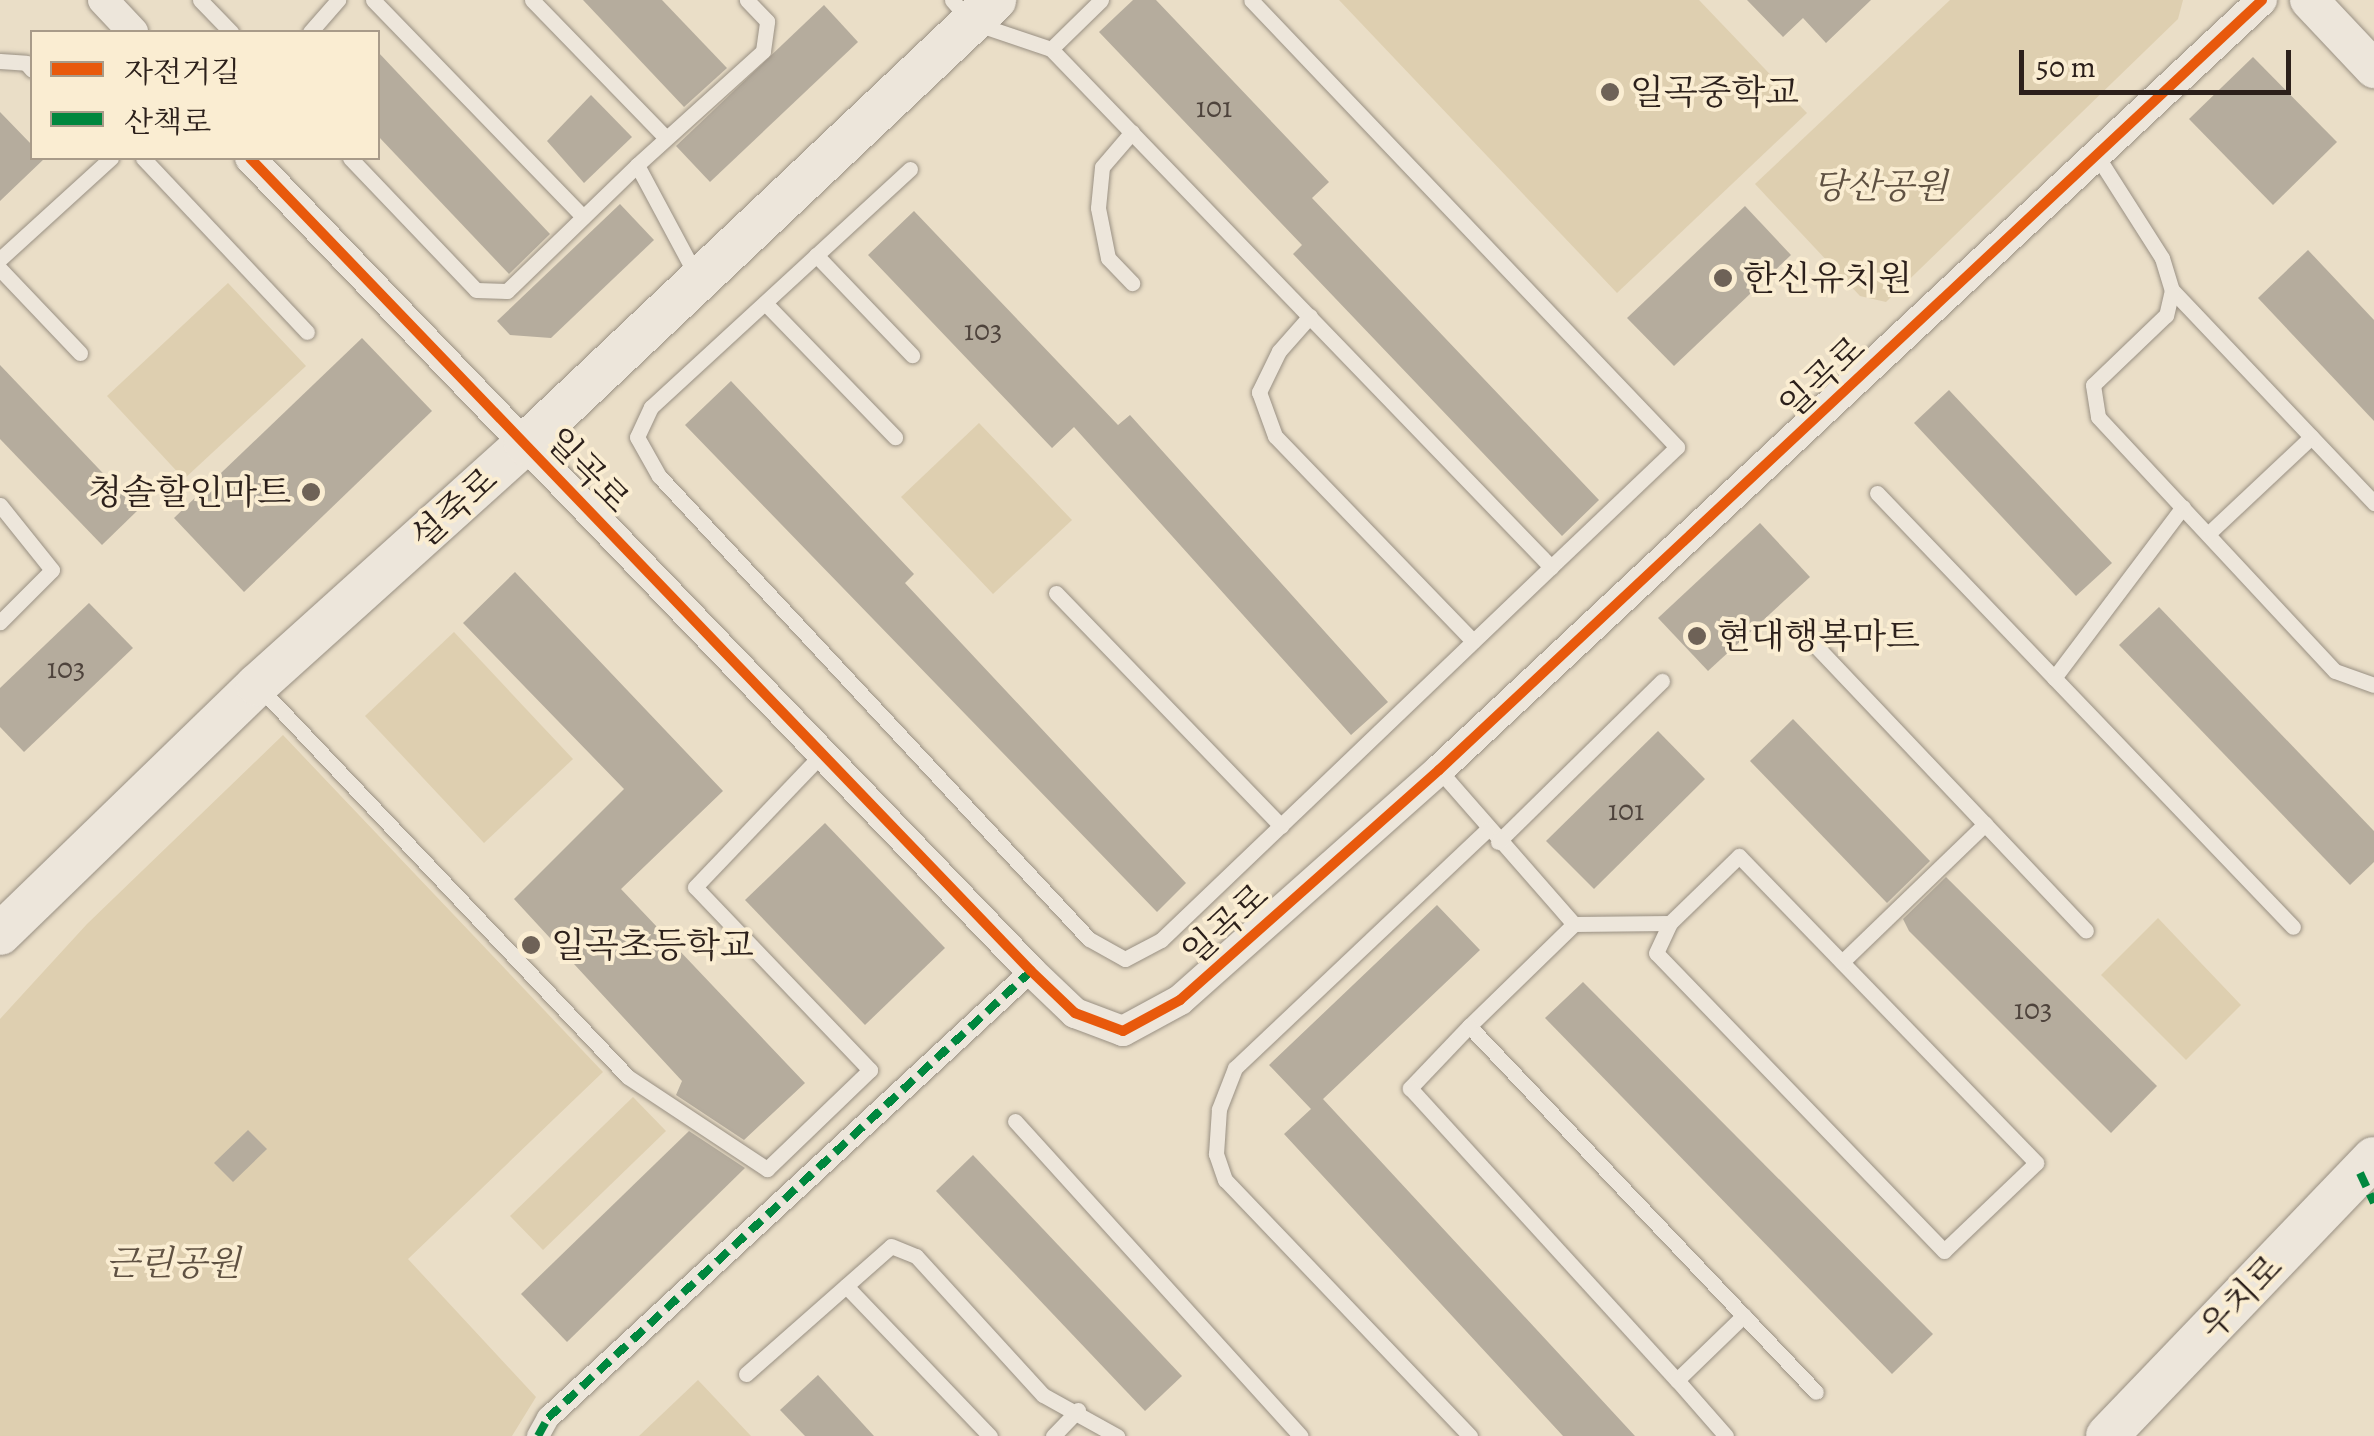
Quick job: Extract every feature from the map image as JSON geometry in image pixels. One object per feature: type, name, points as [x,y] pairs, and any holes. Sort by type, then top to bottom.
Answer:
[{"type":"main road","name":"설죽로","points":[[5,918],[526,444],[973,8]]},
{"type":"main road","name":"우치로","points":[[2107,1436],[2374,1158]]},
{"type":"street","points":[[103,0],[131,30]]},
{"type":"street","name":"일곡로","points":[[252,160],[1031,971],[1076,1013],[1123,1032],[1180,1000],[1439,770],[2098,159],[2262,0]]},
{"type":"street","points":[[2309,0],[2374,69]]},
{"type":"street","points":[[538,1436],[548,1418],[1031,971]]},
{"type":"lane","points":[[200,0],[229,30]]},
{"type":"lane","points":[[312,30],[338,0]]},
{"type":"lane","points":[[373,0],[583,217]]},
{"type":"lane","points":[[532,0],[666,138]]},
{"type":"lane","points":[[352,160],[476,290],[506,291],[763,51],[767,21],[747,0]]},
{"type":"lane","points":[[1051,48],[1101,0]]},
{"type":"lane","points":[[910,169],[651,407],[637,437],[658,476],[1090,939],[1125,959],[1161,940],[1677,447],[1251,0]]},
{"type":"lane","points":[[973,8],[1051,48],[1552,567]]},
{"type":"lane","points":[[0,60],[26,63],[30,68]]},
{"type":"lane","points":[[1132,132],[1102,167],[1098,208],[1108,258],[1132,283]]},
{"type":"lane","points":[[2098,159],[2162,258],[2172,290],[2374,503]]},
{"type":"lane","points":[[0,259],[109,160]]},
{"type":"lane","points":[[146,160],[306,332]]},
{"type":"lane","points":[[637,165],[698,280]]},
{"type":"lane","points":[[816,255],[912,355]]},
{"type":"lane","points":[[0,269],[80,353]]},
{"type":"lane","points":[[2172,290],[2166,315],[2093,385],[2098,417],[2210,532],[2335,671],[2374,685]]},
{"type":"lane","points":[[764,302],[894,437]]},
{"type":"lane","points":[[1310,316],[1280,351],[1259,392],[1275,436],[1474,642]]},
{"type":"lane","points":[[2210,532],[2311,438]]},
{"type":"lane","points":[[1877,493],[2292,927]]},
{"type":"lane","points":[[0,505],[40,546],[52,570],[0,622]]},
{"type":"lane","points":[[2054,678],[2182,506]]},
{"type":"lane","points":[[1056,593],[1280,826]]},
{"type":"lane","points":[[1814,644],[2086,931]]},
{"type":"lane","points":[[1470,1436],[1225,1180],[1216,1154],[1219,1109],[1235,1068],[1662,681]]},
{"type":"lane","points":[[257,685],[628,1077],[767,1168],[870,1070],[695,887],[822,754]]},
{"type":"lane","points":[[1439,770],[1492,836],[1574,924]]},
{"type":"lane","points":[[1842,962],[1985,824]]},
{"type":"lane","points":[[1740,856],[2036,1163],[1944,1252],[1656,953],[1670,923],[1740,856]]},
{"type":"lane","points":[[1670,923],[1574,924],[1410,1088],[1726,1436]]},
{"type":"lane","points":[[1469,1026],[1816,1392]]},
{"type":"lane","points":[[628,1077],[675,1095]]},
{"type":"lane","points":[[1015,1121],[1302,1436]]},
{"type":"lane","points":[[746,1374],[891,1246],[916,1256],[1044,1394],[1078,1410],[1117,1436]]},
{"type":"lane","points":[[846,1286],[990,1436]]},
{"type":"lane","points":[[1677,1380],[1744,1315]]},
{"type":"lane","points":[[1053,1436],[1078,1410]]},
{"type":"green space","name":"일곡중학교","points":[[1339,0],[1699,0],[1807,113],[1617,293]]},
{"type":"green space","name":"당산공원","points":[[1950,0],[2183,0],[2178,19],[1886,302],[1860,296],[1755,184]]},
{"type":"green space","points":[[228,283],[306,366],[184,479],[107,396]]},
{"type":"green space","points":[[979,423],[1072,520],[993,594],[901,497]]},
{"type":"green space","points":[[454,632],[573,759],[484,843],[365,716]]},
{"type":"green space","name":"근린공원","points":[[283,735],[603,1072],[408,1259],[536,1397],[512,1436],[0,1436],[0,1019],[87,924]]},
{"type":"green space","points":[[2158,918],[2241,1005],[2186,1060],[2101,975]]},
{"type":"green space","points":[[633,1097],[666,1131],[543,1250],[510,1216]]},
{"type":"green space","points":[[698,1380],[751,1436],[639,1436]]},
{"type":"building","points":[[583,0],[662,0],[727,68],[684,107]]},
{"type":"building","points":[[1133,0],[1156,0],[1329,182],[1312,198],[1599,500],[1562,536],[1293,254],[1302,245],[1099,32]]},
{"type":"building","points":[[1747,0],[1871,0],[1826,43],[1803,18],[1783,37]]},
{"type":"building","points":[[824,5],[858,42],[710,182],[676,146]]},
{"type":"building","points":[[380,54],[550,234],[509,274],[380,138]]},
{"type":"building","points":[[2253,57],[2337,142],[2273,205],[2189,119]]},
{"type":"building","points":[[591,95],[632,137],[584,183],[547,141]]},
{"type":"building","points":[[0,112],[30,143],[30,160],[43,160],[0,201]]},
{"type":"building","points":[[620,204],[654,240],[551,338],[510,335],[497,321]]},
{"type":"building","points":[[1745,206],[1791,255],[1674,366],[1627,318]]},
{"type":"building","points":[[914,211],[1118,425],[1130,415],[1388,702],[1351,735],[1074,427],[1052,448],[868,255]]},
{"type":"building","points":[[2308,250],[2374,320],[2374,421],[2258,298]]},
{"type":"building","points":[[362,338],[432,411],[244,592],[174,518]]},
{"type":"building","points":[[0,365],[138,510],[102,545],[0,439]]},
{"type":"building","points":[[731,381],[914,574],[905,583],[1186,883],[1157,912],[685,425]]},
{"type":"building","points":[[1949,390],[2112,563],[2076,596],[1914,423]]},
{"type":"building","points":[[1760,523],[1810,577],[1708,671],[1658,618]]},
{"type":"building","points":[[515,572],[723,791],[621,889],[805,1083],[744,1140],[676,1095],[682,1081],[514,899],[624,789],[463,623]]},
{"type":"building","points":[[89,603],[133,648],[24,752],[0,727],[0,688]]},
{"type":"building","points":[[2159,607],[2374,831],[2374,862],[2350,885],[2119,645]]},
{"type":"building","points":[[1793,719],[1930,861],[1887,903],[1750,761]]},
{"type":"building","points":[[1658,731],[1705,779],[1594,889],[1546,841]]},
{"type":"building","points":[[825,823],[945,948],[865,1025],[745,900]]},
{"type":"building","points":[[1946,877],[2157,1086],[2111,1133],[1909,931],[1903,919]]},
{"type":"building","points":[[1437,905],[1480,950],[1323,1099],[1635,1436],[1563,1436],[1284,1134],[1311,1109],[1269,1065]]},
{"type":"building","points":[[1583,982],[1933,1334],[1892,1374],[1545,1018]]},
{"type":"building","points":[[248,1130],[267,1149],[233,1182],[214,1163]]},
{"type":"building","points":[[689,1131],[745,1168],[567,1342],[521,1294]]},
{"type":"building","points":[[973,1155],[1182,1376],[1145,1411],[936,1191]]},
{"type":"building","points":[[818,1375],[874,1436],[805,1436],[780,1410]]},
{"type":"marked path","points":[[538,1436],[548,1418],[1031,971]]},
{"type":"marked path","points":[[2360,1173],[2374,1203]]},
{"type":"cycle path","points":[[252,160],[1031,971],[1075,1013],[1123,1031],[1180,1000],[1439,770],[2262,0]]},
{"type":"place","name":"일곡중학교","points":[[1610,92]]},
{"type":"place","name":"한신유치원","points":[[1723,278]]},
{"type":"place","name":"청솔할인마트","points":[[311,492]]},
{"type":"place","name":"현대행복마트","points":[[1697,636]]},
{"type":"place","name":"일곡초등학교","points":[[531,945]]}]
